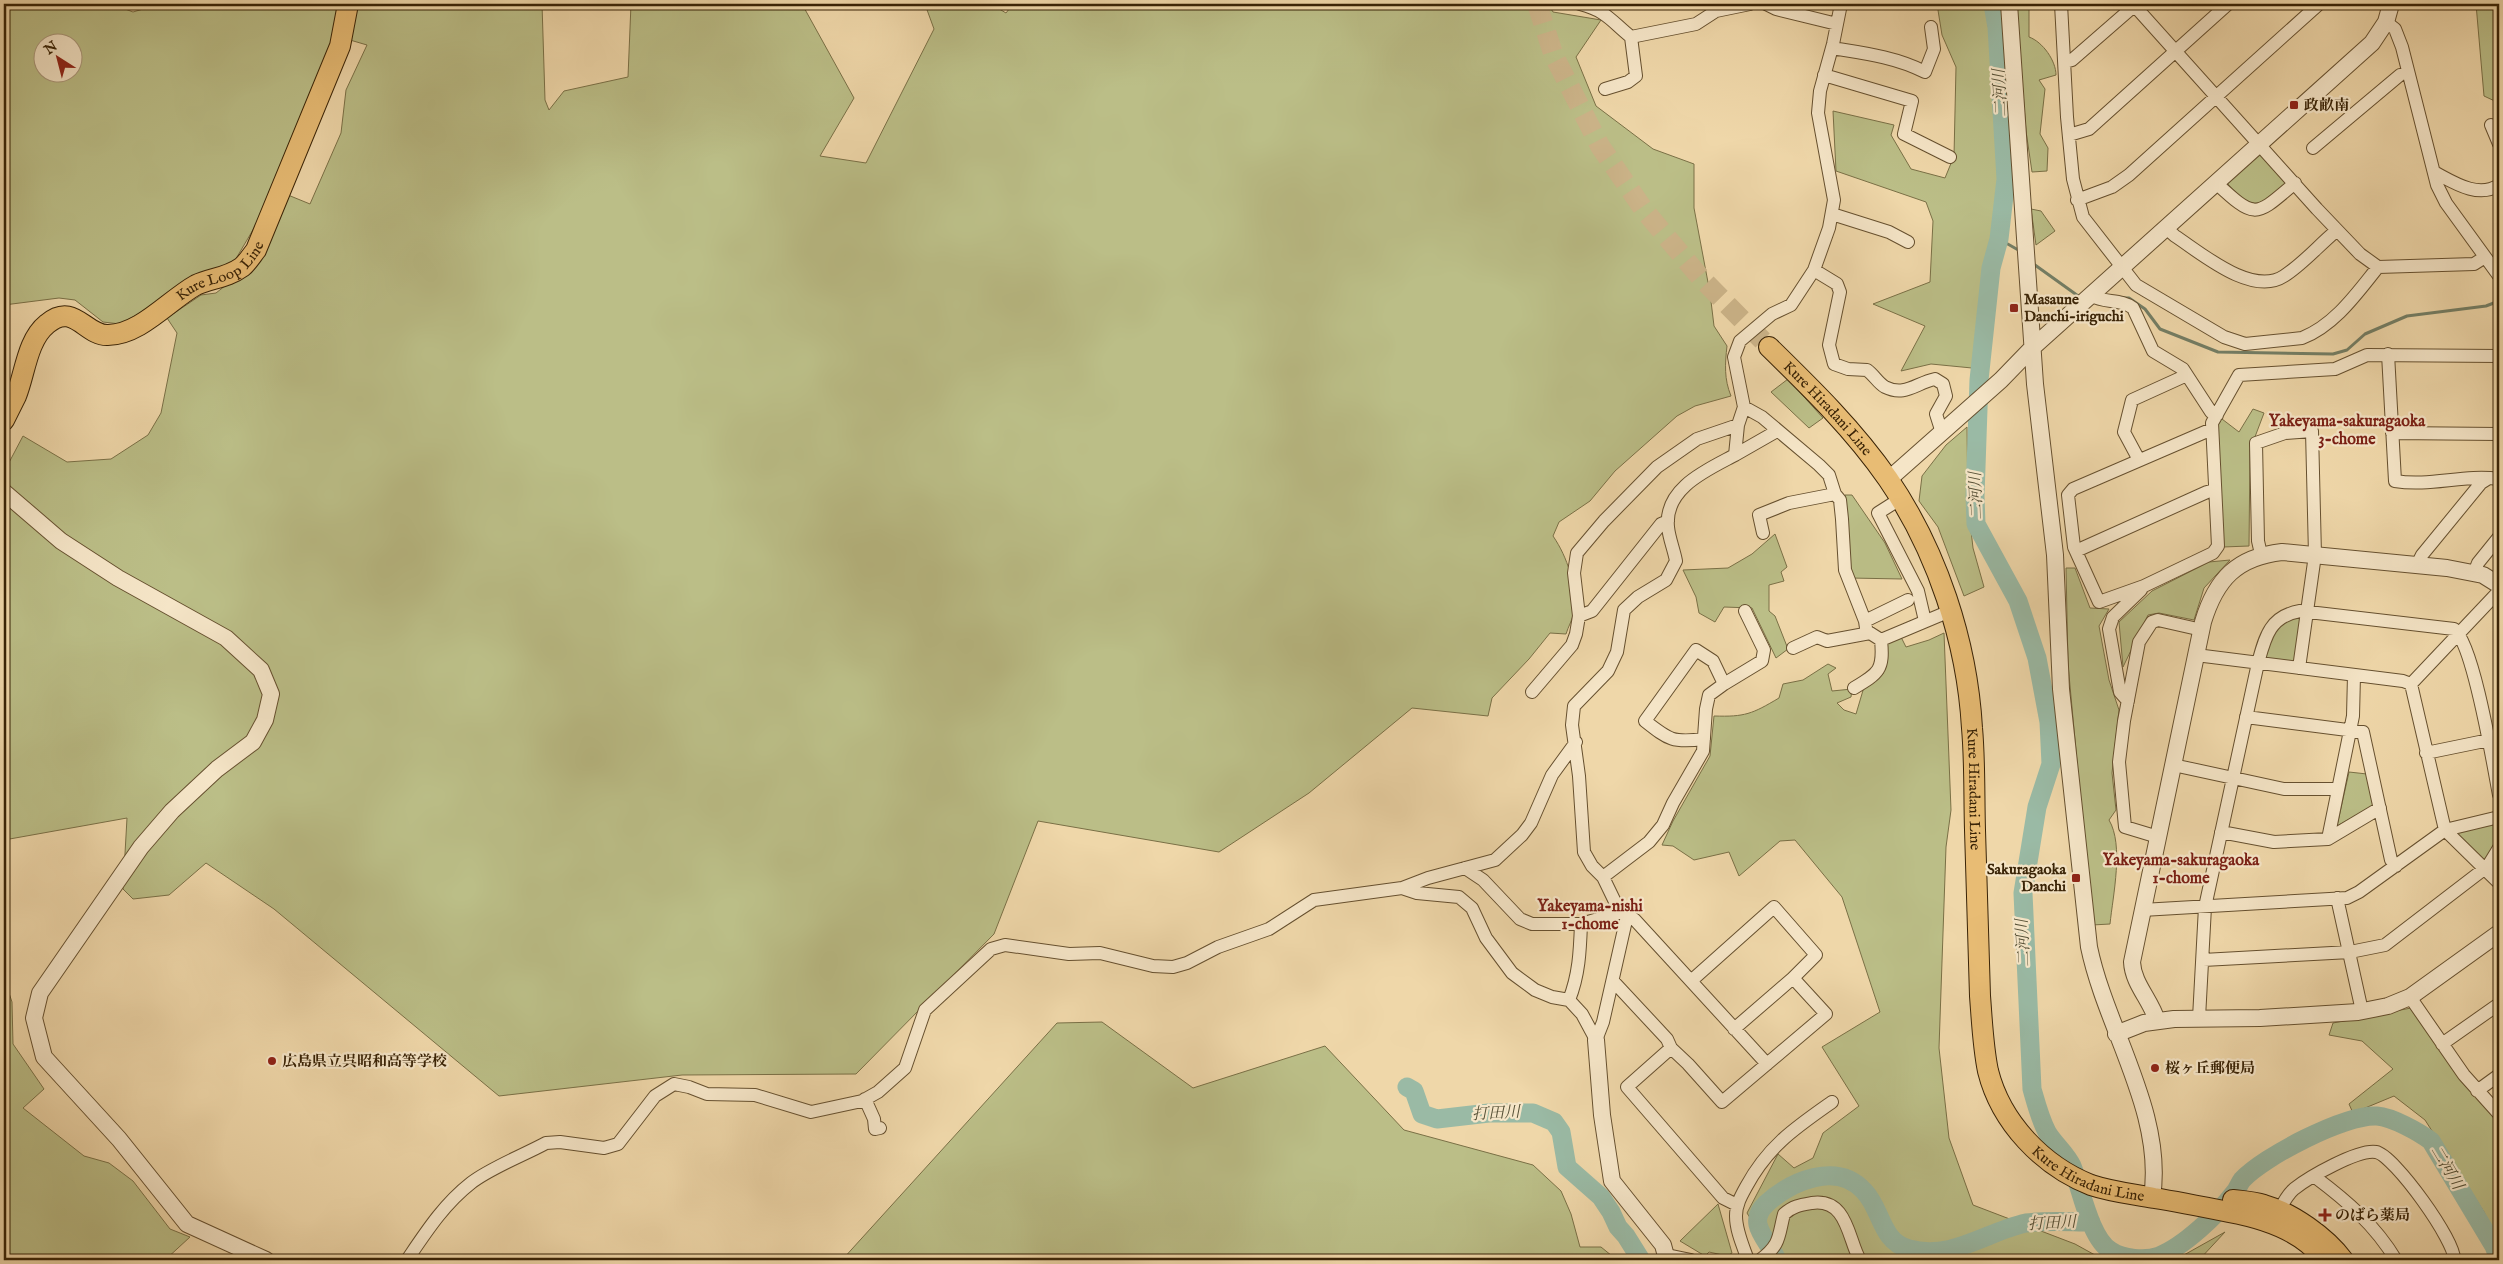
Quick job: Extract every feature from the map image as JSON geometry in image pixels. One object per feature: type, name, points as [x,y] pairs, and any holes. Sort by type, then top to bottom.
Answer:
[{"type":"main road","name":"Kure Loop Line","points":[[4,420],[16,396],[34,341],[45,325],[58,316],[72,317],[105,335],[120,334],[153,317],[198,284],[226,277],[243,266],[256,250],[340,46],[348,4]]},
{"type":"main road","name":"Kure Hiradani Line","points":[[1769,347],[1825,402],[1888,480],[1912,519],[1934,568],[1950,611],[1965,670],[1972,727],[1983,1039],[1988,1072],[1995,1089],[2018,1130],[2033,1148],[2053,1164],[2073,1176],[2111,1191],[2152,1197],[2190,1198],[2288,1215],[2323,1240],[2343,1260]]},
{"type":"main road","name":"Kure Hiradani Line","points":[[2265,1210],[2285,1230],[2313,1248],[2324,1260]]},
{"type":"street","points":[[1580,4],[1597,8],[1608,15],[1631,37],[1636,76],[1628,82],[1604,90]]},
{"type":"street","points":[[1631,37],[1696,24],[1716,11],[1734,5],[1750,4]]},
{"type":"street","points":[[1766,4],[1776,9],[1837,24]]},
{"type":"street","points":[[1734,454],[1738,425],[1744,407],[1734,357],[1740,341],[1772,314],[1791,306],[1814,270],[1827,235],[1832,214],[1833,193],[1818,113],[1820,91],[1832,48],[1841,4]]},
{"type":"street","points":[[2009,4],[2032,348],[2055,555],[2061,689],[2089,947],[2095,977],[2152,1138],[2155,1181],[2152,1197]]},
{"type":"street","points":[[2061,4],[2069,135],[2077,200],[2083,217],[2136,285],[2224,337],[2245,344],[2302,338],[2310,335],[2330,321],[2354,297],[2378,267]]},
{"type":"street","points":[[2077,200],[2112,187],[2129,175],[2319,4]]},
{"type":"street","points":[[1888,480],[2001,380],[2032,348],[2372,43],[2386,22],[2391,4]]},
{"type":"street","points":[[2065,62],[2072,60],[2134,5],[2336,231],[2360,254],[2378,267],[2474,264],[2485,257]]},
{"type":"street","points":[[2069,135],[2089,129],[2176,51],[2220,6]]},
{"type":"street","points":[[2386,22],[2396,29],[2402,47],[2434,172],[2446,203],[2499,276]]},
{"type":"street","points":[[1832,48],[1911,64],[1925,72],[1934,49],[1931,27]]},
{"type":"street","points":[[1824,75],[1912,101],[1904,134],[1950,156]]},
{"type":"street","points":[[2313,148],[2400,75]]},
{"type":"street","points":[[2492,125],[2499,144]]},
{"type":"street","points":[[2434,172],[2468,189],[2494,188],[2499,185]]},
{"type":"street","points":[[2216,183],[2238,204],[2255,211],[2264,209],[2295,183]]},
{"type":"street","points":[[1832,214],[1881,229],[1908,242]]},
{"type":"street","points":[[2166,228],[2175,236],[2241,278],[2264,282],[2284,276],[2336,231]]},
{"type":"street","points":[[1814,270],[1838,284],[1840,292],[1829,345],[1834,364],[1848,369],[1867,370],[1883,386],[1894,390],[1910,390],[1934,379],[1943,384],[1946,396],[1936,414],[1942,432]]},
{"type":"street","points":[[2088,298],[2128,304],[2133,308],[2153,351],[2178,364],[2211,412],[2217,414]]},
{"type":"street","points":[[2388,354],[2395,480],[2429,483],[2494,479]]},
{"type":"street","points":[[2212,429],[2072,489],[2068,495],[2076,551],[2099,602],[2144,586],[2214,553],[2218,546],[2212,424],[2239,375],[2335,370],[2367,355],[2499,356]]},
{"type":"street","points":[[2138,460],[2124,432],[2132,400],[2187,375]]},
{"type":"street","points":[[1744,407],[1762,418],[1829,475],[1835,494],[1840,500],[1845,570],[1866,627],[1870,633],[1881,640]]},
{"type":"street","points":[[1532,692],[1572,645],[1576,634],[1579,616],[1574,573],[1578,553],[1604,521],[1657,467],[1696,439],[1738,425]]},
{"type":"street","points":[[1767,1064],[1636,920],[1625,914],[1603,877],[1592,866],[1582,844],[1576,742],[1572,725],[1574,706],[1608,671],[1617,652],[1624,610],[1638,597],[1666,580],[1676,560],[1668,521],[1674,501],[1686,482],[1777,431]]},
{"type":"street","points":[[2261,554],[2258,541],[2256,443],[2285,432],[2312,431],[2314,555],[2299,668]]},
{"type":"street","points":[[2392,433],[2499,434]]},
{"type":"street","points":[[2417,565],[2422,555],[2481,483],[2494,479]]},
{"type":"street","points":[[2076,551],[2215,490]]},
{"type":"street","points":[[4,492],[61,541],[118,578],[226,638],[261,670],[271,694],[265,720],[253,742],[217,770],[172,811],[141,847],[40,993],[34,1018],[44,1057],[119,1139],[187,1224],[266,1260]]},
{"type":"street","points":[[1763,533],[1759,515],[1789,503],[1835,494]]},
{"type":"street","points":[[1900,499],[1878,513],[1918,591],[1925,621]]},
{"type":"street","points":[[1579,616],[1592,611],[1661,524],[1668,521]]},
{"type":"street","points":[[2474,573],[2478,563],[2499,536]]},
{"type":"street","points":[[2157,1021],[2153,1008],[2132,975],[2132,962],[2196,655],[2210,600],[2222,580],[2239,565],[2261,554],[2282,552],[2417,565],[2474,573],[2483,575],[2499,585]]},
{"type":"street","points":[[2128,701],[2120,692],[2110,629],[2113,617],[2144,586]]},
{"type":"street","points":[[2411,684],[2499,591]]},
{"type":"street","points":[[1793,648],[1817,636],[1827,641],[1866,627],[1908,600]]},
{"type":"street","points":[[1603,877],[1650,842],[1663,825],[1673,803],[1703,751],[1706,708],[1709,696],[1724,684],[1762,661],[1764,650],[1745,611]]},
{"type":"street","points":[[1881,640],[1950,611]]},
{"type":"street","points":[[2200,1018],[2205,906],[2258,663],[2266,632],[2272,624],[2291,612],[2307,611],[2454,629],[2459,633],[2467,651],[2494,740],[2499,795]]},
{"type":"street","points":[[2158,836],[2125,827],[2119,762],[2139,642],[2152,622],[2158,620],[2202,630]]},
{"type":"street","points":[[1854,688],[1879,671],[1882,663],[1881,640]]},
{"type":"street","points":[[1704,739],[1685,742],[1668,739],[1645,721],[1696,650],[1713,662],[1724,684]]},
{"type":"street","points":[[2196,655],[2411,684]]},
{"type":"street","points":[[2328,839],[2350,729],[2354,675]]},
{"type":"street","points":[[2411,684],[2445,830],[2499,883]]},
{"type":"street","points":[[2246,717],[2363,732],[2391,860],[2396,866]]},
{"type":"street","points":[[2426,753],[2494,740]]},
{"type":"street","points":[[407,1260],[431,1223],[449,1202],[472,1182],[546,1143],[560,1142],[604,1148],[618,1144],[655,1096],[674,1084],[690,1087],[707,1094],[755,1095],[812,1112],[865,1099],[878,1092],[905,1068],[925,1010],[991,949],[1005,945],[1070,954],[1100,953],[1153,966],[1173,966],[1187,963],[1218,947],[1269,929],[1314,900],[1402,888],[1428,878],[1495,860],[1522,835],[1538,808],[1552,775],[1576,742]]},
{"type":"street","points":[[2173,765],[2284,789],[2338,789]]},
{"type":"street","points":[[2221,832],[2274,842],[2328,839],[2380,808]]},
{"type":"street","points":[[2142,910],[2347,898],[2359,892],[2445,830],[2499,817]]},
{"type":"street","points":[[2203,960],[2350,952],[2385,945],[2484,869],[2499,848]]},
{"type":"street","points":[[1465,868],[1483,880],[1520,919],[1532,924],[1581,924],[1625,914]]},
{"type":"street","points":[[1402,888],[1417,893],[1459,897],[1472,908],[1486,938],[1512,973],[1535,990],[1552,997],[1569,1000],[1582,1014],[1596,1040],[1602,1115],[1612,1181],[1663,1245],[1667,1258],[1691,1260]]},
{"type":"street","points":[[2337,898],[2362,1011]]},
{"type":"street","points":[[1691,980],[1774,907],[1816,955],[1793,978],[1734,1028]]},
{"type":"street","points":[[1596,1040],[1603,1022],[1613,981],[1625,914]]},
{"type":"street","points":[[1569,1000],[1576,982],[1580,960],[1581,924]]},
{"type":"street","points":[[2116,1034],[2144,1023],[2157,1021],[2200,1018],[2260,1018],[2362,1011],[2388,1006],[2410,998],[2499,933]]},
{"type":"street","points":[[1613,981],[1666,1038],[1671,1048],[1722,1102],[1826,1014],[1793,978]]},
{"type":"street","points":[[2410,998],[2477,1091],[2499,1114]]},
{"type":"street","points":[[2442,1044],[2499,1004]]},
{"type":"street","points":[[1671,1048],[1627,1087],[1723,1198],[1737,1206]]},
{"type":"street","points":[[2477,1091],[2499,1075]]},
{"type":"street","points":[[865,1099],[874,1119],[875,1129],[880,1128]]},
{"type":"street","points":[[1748,1260],[1740,1240],[1736,1216],[1737,1206],[1758,1166],[1778,1142],[1832,1102]]},
{"type":"street","points":[[2265,1210],[2315,1177],[2364,1152],[2378,1152],[2389,1159],[2444,1232],[2454,1260]]},
{"type":"street","points":[[2315,1177],[2340,1196],[2373,1227],[2396,1260]]},
{"type":"street","points":[[1768,1254],[1780,1237],[1784,1214],[1793,1206],[1818,1202],[1832,1208],[1841,1215],[1849,1229],[1860,1260]]},
{"type":"green space","points":[[4,4],[112,4],[133,12],[160,4],[341,4],[334,54],[260,218],[234,262],[120,324],[103,322],[75,300],[59,298],[4,305]]},
{"type":"green space","points":[[356,4],[542,4],[545,100],[549,110],[564,91],[628,77],[631,4],[802,4],[854,98],[820,156],[866,163],[934,29],[926,7],[931,4],[991,4],[1006,13],[1013,4],[1548,4],[1553,12],[1601,20],[1576,57],[1596,106],[1653,149],[1694,164],[1694,208],[1710,293],[1714,326],[1727,346],[1727,384],[1731,396],[1695,406],[1677,416],[1615,471],[1590,501],[1559,522],[1553,536],[1563,553],[1570,572],[1574,591],[1572,620],[1566,634],[1550,633],[1529,659],[1492,698],[1488,716],[1412,708],[1309,793],[1219,852],[1038,821],[994,934],[856,1074],[682,1075],[499,1096],[274,909],[206,863],[169,895],[133,899],[123,889],[127,818],[4,840],[4,472],[23,436],[67,462],[111,459],[148,435],[161,413],[177,333],[167,318],[201,295],[216,293],[249,267],[288,195],[310,204],[341,133],[346,90],[367,45],[350,40]]},
{"type":"green space","points":[[1937,4],[1985,4],[1992,50],[2003,183],[1972,368],[1931,364],[1901,371],[1925,326],[1873,304],[1930,282],[1933,221],[1926,202],[1836,171],[1833,111],[1894,125],[1891,135],[1911,169],[1945,178],[1954,156],[1956,67],[1942,35]]},
{"type":"green space","points":[[2016,4],[2038,4],[2029,5],[2029,37],[2044,48],[2054,64],[2056,75],[2039,80],[2045,89],[2040,134],[2048,148],[2047,171],[2032,172],[2026,131]]},
{"type":"green space","points":[[2476,4],[2499,4],[2499,103],[2484,96]]},
{"type":"green space","points":[[2260,154],[2288,182],[2264,201],[2251,203],[2236,193],[2227,183]]},
{"type":"green space","points":[[2031,209],[2041,211],[2055,231],[2036,245]]},
{"type":"green space","points":[[1788,379],[1823,418],[1809,428],[1771,392]]},
{"type":"green space","points":[[2253,409],[2264,413],[2250,450],[2249,546],[2223,547],[2218,425],[2222,419],[2239,432]]},
{"type":"green space","points":[[1967,427],[1968,504],[1973,548],[1984,587],[1964,596],[1938,527],[1919,501],[1922,476],[1946,445]]},
{"type":"green space","points":[[1845,495],[1852,495],[1885,543],[1902,579],[1850,578],[1844,508]]},
{"type":"green space","points":[[1775,534],[1787,567],[1781,572],[1784,581],[1769,585],[1769,611],[1775,616],[1788,649],[1776,658],[1752,608],[1724,607],[1715,622],[1699,613],[1696,597],[1683,570],[1728,568],[1752,554]]},
{"type":"green space","points":[[2230,560],[2204,588],[2194,620],[2159,613],[2148,615],[2123,667],[2119,622],[2152,591],[2209,562]]},
{"type":"green space","points":[[2066,568],[2075,568],[2090,608],[2109,609],[2099,626],[2109,680],[2119,710],[2112,773],[2116,810],[2109,820],[2116,843],[2117,856],[2110,924],[2092,925],[2068,664]]},
{"type":"green space","points":[[2302,614],[2296,665],[2262,659],[2274,627]]},
{"type":"green space","points":[[1944,633],[1951,810],[1946,847],[1939,1048],[1949,1138],[1973,1205],[2075,1244],[2104,1260],[1776,1260],[1747,1213],[1778,1154],[1794,1168],[1813,1158],[1823,1133],[1859,1106],[1822,1047],[1880,1012],[1842,897],[1795,840],[1780,841],[1739,876],[1729,852],[1694,860],[1673,846],[1662,845],[1673,821],[1710,756],[1714,716],[1741,715],[1762,708],[1779,698],[1783,684],[1803,680],[1828,664],[1836,668],[1828,674],[1832,691],[1852,689],[1851,697],[1837,703],[1844,710],[1856,714],[1864,687],[1883,674],[1886,661],[1885,640],[1900,635],[1906,647]]},
{"type":"green space","points":[[2349,772],[2367,774],[2375,805],[2337,826]]},
{"type":"green space","points":[[2499,822],[2499,842],[2485,864],[2451,832]]},
{"type":"green space","points":[[4,978],[12,1002],[13,1044],[44,1089],[23,1108],[84,1156],[109,1163],[133,1181],[170,1229],[190,1237],[165,1260],[4,1260]]},
{"type":"green space","points":[[2411,1008],[2464,1083],[2499,1122],[2499,1247],[2484,1212],[2425,1120],[2394,1096],[2353,1113],[2349,1104],[2393,1069],[2362,1041],[2329,1035],[2333,1023]]},
{"type":"green space","points":[[1102,1022],[1193,1088],[1325,1046],[1404,1130],[1533,1165],[1561,1191],[1571,1214],[1580,1247],[1601,1247],[1617,1260],[842,1260],[1057,1023]]},
{"type":"green space","points":[[1718,1204],[1732,1253],[1727,1256],[1709,1252],[1705,1256],[1680,1241]]},
{"type":"green space","points":[[2225,1232],[2199,1260],[2175,1260]]},
{"type":"waterway","name":"二河川","points":[[1993,4],[1997,27],[2006,179],[1999,239],[1991,268],[1979,380],[1975,496],[1976,524],[2018,601],[2037,658],[2049,722],[2051,764],[2037,807],[2023,893],[2032,1089],[2042,1122],[2047,1132],[2072,1166],[2097,1236],[2111,1251],[2121,1256],[2154,1258],[2168,1252],[2189,1238],[2210,1220],[2235,1192],[2242,1180],[2267,1160],[2326,1129],[2363,1117],[2377,1116],[2390,1119],[2420,1133],[2431,1141],[2494,1246],[2499,1259]]},
{"type":"waterway","points":[[1999,239],[2020,251]]},
{"type":"waterway","points":[[2035,265],[2081,298]]},
{"type":"waterway","points":[[2124,298],[2129,298],[2145,309],[2160,329],[2218,352],[2333,354],[2347,350],[2365,334],[2407,316],[2486,306],[2499,301]]},
{"type":"waterway","name":"打田川","points":[[1407,1087],[1414,1091],[1422,1114],[1437,1119],[1489,1113],[1533,1113],[1554,1122],[1561,1132],[1567,1167],[1601,1197],[1618,1227],[1641,1260]]},
{"type":"waterway","name":"打田川","points":[[1777,1260],[1758,1225],[1760,1211],[1766,1204],[1788,1188],[1814,1178],[1828,1176],[1841,1177],[1853,1182],[1870,1198],[1882,1224],[1892,1239],[1899,1245],[1909,1249],[1925,1252],[1954,1248],[2026,1223],[2051,1221],[2091,1222]]},
{"type":"tunnel","points":[[1537,4],[1554,56],[1600,146],[1644,210],[1700,277],[1769,347]]},
{"type":"place","name":"政畝南","points":[[2294,105]]},
{"type":"place","name":"Masaune Danchi-iriguchi","points":[[2014,308]]},
{"type":"place","name":"Sakuragaoka Danchi","points":[[2076,878]]},
{"type":"place","name":"広島県立呉昭和高等学校","points":[[272,1061]]},
{"type":"place","name":"桜ヶ丘郵便局","points":[[2155,1068]]},
{"type":"place","name":"のばら薬局","points":[[2325,1215]]},
{"type":"district","name":"Yakeyama-sakuragaoka 3-chome","points":[[2347,431]]},
{"type":"district","name":"Yakeyama-sakuragaoka 1-chome","points":[[2181,870]]},
{"type":"district","name":"Yakeyama-nishi 1-chome","points":[[1590,916]]}]
